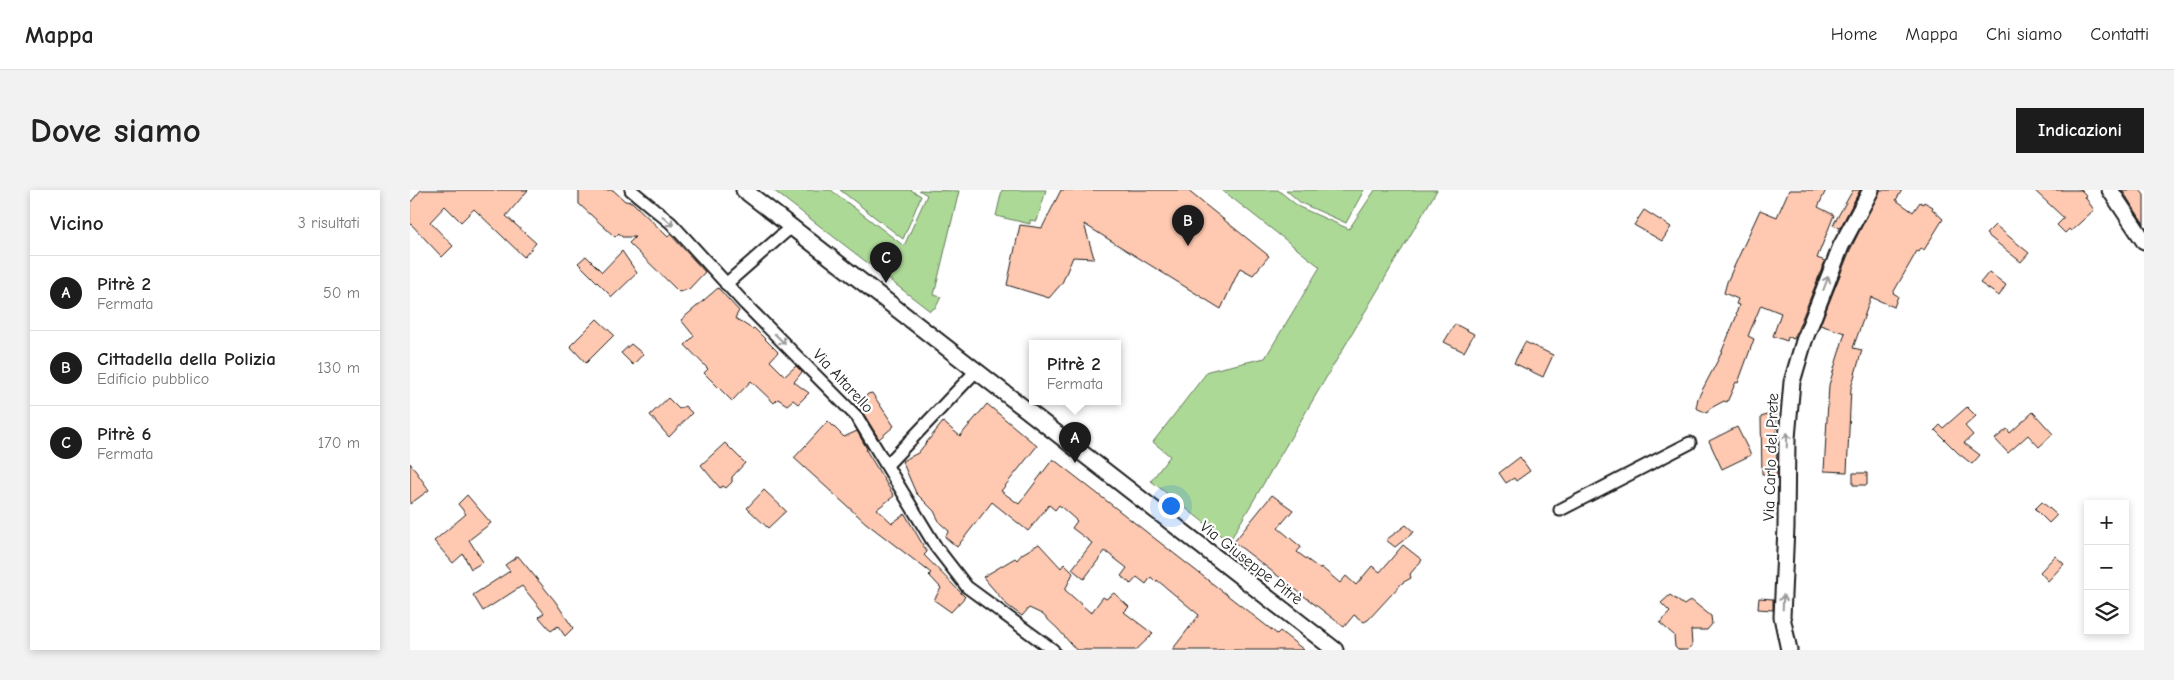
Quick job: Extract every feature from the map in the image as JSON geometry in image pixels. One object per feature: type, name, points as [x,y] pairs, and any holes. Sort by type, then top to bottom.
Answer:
[{"type":"street","name":"Via Altarello","points":[[631,190],[671,223],[726,284],[858,417],[936,547],[967,587],[1053,650]]},
{"type":"street","name":"Via Giuseppe Pitrè","points":[[744,190],[1326,648]]},
{"type":"street","name":"Via Carlo del Prete","points":[[1789,650],[1782,616],[1787,438],[1792,382],[1804,341],[1841,246],[1871,190]]},
{"type":"street","points":[[2110,190],[2144,241]]},
{"type":"street","points":[[726,284],[791,227]]},
{"type":"street","points":[[887,465],[976,371]]},
{"type":"street","points":[[1560,510],[1690,443]]},
{"type":"green space","points":[[773,190],[831,190],[904,246],[927,195],[919,190],[959,191],[934,295],[941,297],[936,307],[930,311]]},
{"type":"green space","points":[[840,190],[911,190],[921,196],[903,239]]},
{"type":"green space","points":[[1002,190],[1046,190],[1037,221],[1030,220],[1030,224],[996,216]]},
{"type":"green space","points":[[1222,190],[1278,190],[1299,207],[1349,229],[1375,190],[1437,190],[1229,542],[1151,481],[1170,456],[1153,442],[1208,371],[1265,358],[1320,267]]},
{"type":"green space","points":[[1286,190],[1364,190],[1346,223],[1301,203]]},
{"type":"building","points":[[421,190],[528,190],[506,216],[536,243],[524,257],[474,209],[461,222],[445,206],[430,222],[453,246],[442,257],[410,223],[410,203]]},
{"type":"building","points":[[579,190],[613,190],[625,201],[632,202],[668,237],[670,234],[705,272],[689,289],[679,292],[629,243],[635,237],[622,237],[619,233],[615,237],[579,204]]},
{"type":"building","points":[[1061,190],[1187,190],[1269,256],[1253,275],[1240,268],[1221,309],[1084,224],[1094,258],[1073,257],[1062,283],[1049,298],[1007,285],[1020,225],[1042,228]]},
{"type":"building","points":[[1789,190],[1826,190],[1818,207],[1834,215],[1817,258],[1825,261],[1794,339],[1788,337],[1787,341],[1773,336],[1781,313],[1761,305],[1748,336],[1754,339],[1738,383],[1736,382],[1727,402],[1724,401],[1709,409],[1707,413],[1696,408],[1698,398],[1719,358],[1737,315],[1739,305],[1736,304],[1738,299],[1724,293],[1727,282],[1760,210],[1777,217]]},
{"type":"building","points":[[1853,190],[1860,190],[1840,228],[1833,225]]},
{"type":"building","points":[[1880,190],[1902,190],[1896,200],[1913,212],[1920,202],[1923,204],[1924,202],[1933,207],[1932,209],[1943,219],[1924,250],[1921,248],[1919,252],[1917,251],[1893,293],[1898,296],[1894,307],[1871,297],[1853,348],[1862,350],[1851,388],[1847,472],[1824,471],[1829,385],[1845,333],[1820,325],[1850,250]]},
{"type":"building","points":[[2034,190],[2081,190],[2087,196],[2085,197],[2094,210],[2071,231],[2069,229],[2065,233],[2057,225],[2064,218]]},
{"type":"building","points":[[2122,190],[2140,190],[2144,195],[2144,224]]},
{"type":"building","points":[[1644,210],[1671,227],[1662,241],[1634,225]]},
{"type":"building","points":[[1995,225],[2029,253],[2021,262],[1986,234]]},
{"type":"building","points":[[622,251],[637,273],[612,297],[578,263],[586,256],[602,272]]},
{"type":"building","points":[[1989,272],[2006,285],[1999,296],[1980,283]]},
{"type":"building","points":[[718,288],[739,311],[735,318],[752,329],[754,328],[778,352],[770,361],[785,376],[796,366],[802,372],[794,382],[809,393],[798,404],[793,400],[787,405],[778,399],[774,403],[751,381],[732,401],[704,373],[708,369],[685,345],[694,336],[681,320]]},
{"type":"building","points":[[597,319],[614,335],[586,363],[570,346]]},
{"type":"building","points":[[1455,324],[1474,334],[1464,352],[1444,342]]},
{"type":"building","points":[[1525,342],[1553,355],[1543,377],[1514,363]]},
{"type":"building","points":[[631,344],[643,354],[633,365],[621,353]]},
{"type":"building","points":[[872,393],[894,426],[879,439],[856,405],[868,394]]},
{"type":"building","points":[[668,398],[679,409],[685,406],[692,413],[669,437],[650,415]]},
{"type":"building","points":[[987,404],[1037,446],[1001,491],[1019,504],[1053,459],[1277,634],[1280,631],[1304,650],[1172,650],[1199,615],[1151,577],[1146,584],[1137,577],[1131,584],[1121,576],[1127,568],[1105,551],[1084,579],[1072,569],[1092,543],[1072,528],[1077,521],[1059,505],[1055,510],[1049,505],[1028,531],[992,502],[957,547],[945,537],[949,531],[940,523],[934,511],[916,493],[902,461],[918,453],[943,422],[960,436]]},
{"type":"building","points":[[1967,407],[1976,416],[1965,426],[1973,435],[1964,443],[1980,455],[1972,464],[1935,430],[1940,425],[1943,428]]},
{"type":"building","points":[[1776,412],[1777,475],[1762,474],[1761,417]]},
{"type":"building","points":[[2033,412],[2053,434],[2039,447],[2028,435],[2008,453],[1995,439],[2007,429],[2010,433]]},
{"type":"building","points":[[828,421],[844,437],[857,431],[866,450],[894,496],[877,509],[892,523],[905,514],[927,552],[924,555],[965,597],[951,612],[934,600],[941,588],[929,575],[931,573],[866,523],[794,458]]},
{"type":"building","points":[[1737,427],[1751,455],[1722,469],[1709,441]]},
{"type":"building","points":[[725,443],[745,463],[732,477],[732,482],[726,488],[723,486],[720,488],[701,465]]},
{"type":"building","points":[[1520,457],[1530,471],[1516,481],[1514,478],[1506,483],[1499,473]]},
{"type":"building","points":[[410,463],[429,490],[410,504]]},
{"type":"building","points":[[1853,473],[1867,473],[1867,485],[1853,485]]},
{"type":"building","points":[[764,490],[786,511],[768,528],[747,508]]},
{"type":"building","points":[[467,495],[491,523],[469,540],[483,562],[471,569],[463,554],[453,563],[434,541],[466,514],[458,504]]},
{"type":"building","points":[[1272,495],[1293,510],[1278,528],[1301,547],[1297,552],[1320,569],[1321,567],[1340,583],[1346,576],[1356,585],[1372,566],[1380,572],[1403,545],[1422,560],[1410,574],[1411,578],[1402,583],[1368,620],[1364,622],[1354,615],[1344,627],[1234,542]]},
{"type":"building","points":[[2042,502],[2057,515],[2049,523],[2035,509]]},
{"type":"building","points":[[1406,525],[1414,532],[1395,547],[1386,540]]},
{"type":"building","points":[[1039,544],[1061,568],[1064,564],[1073,573],[1065,590],[1091,613],[1103,597],[1106,599],[1114,593],[1129,607],[1124,612],[1153,634],[1136,650],[1076,650],[1042,614],[1029,608],[1022,616],[1007,605],[983,577],[1015,558],[1017,560],[1022,554]]},
{"type":"building","points":[[518,556],[555,601],[573,628],[565,636],[558,626],[551,631],[539,617],[544,613],[522,586],[483,611],[473,595],[510,571],[505,565]]},
{"type":"building","points":[[2055,556],[2064,564],[2048,581],[2040,572]]},
{"type":"building","points":[[1670,595],[1684,605],[1691,600],[1711,616],[1712,624],[1707,630],[1691,630],[1692,646],[1688,650],[1678,650],[1675,647],[1674,635],[1660,623],[1670,612],[1661,603]]},
{"type":"building","points":[[1759,598],[1773,599],[1773,610],[1758,609]]},
{"type":"place","name":"Cittadella della Polizia","points":[[1188,246]]},
{"type":"place","name":"Pitrè 6","points":[[886,283]]},
{"type":"place","name":"Pitrè 2","points":[[1075,463]]}]
